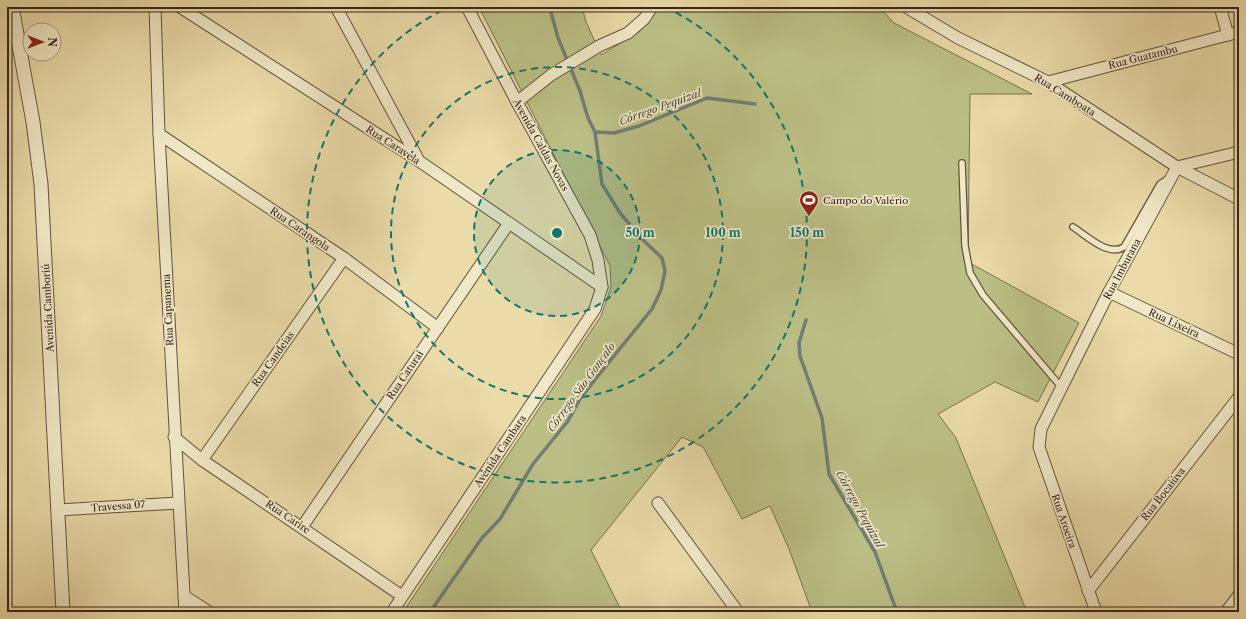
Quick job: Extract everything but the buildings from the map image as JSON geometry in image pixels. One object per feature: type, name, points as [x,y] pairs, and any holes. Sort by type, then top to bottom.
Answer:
[{"type":"street","name":"Avenida Camboriú","points":[[12,7],[33,122],[41,184],[63,612]]},
{"type":"street","name":"Rua Capanema","points":[[155,7],[159,134],[174,438],[185,612]]},
{"type":"street","name":"Rua Caravela","points":[[180,7],[420,161],[602,287]]},
{"type":"street","points":[[336,7],[420,161]]},
{"type":"street","name":"Avenida Caldas Novas","points":[[467,7],[590,235],[598,260],[602,287]]},
{"type":"street","points":[[517,102],[551,75],[599,46],[628,33],[644,19],[652,7]]},
{"type":"street","name":"Rua Camboata","points":[[906,7],[958,38],[1048,82],[1177,167],[1239,198]]},
{"type":"street","points":[[1220,7],[1228,35]]},
{"type":"street","name":"Rua Guatambu","points":[[1048,82],[1239,32]]},
{"type":"street","name":"Rua Carangola","points":[[159,134],[344,258],[438,328]]},
{"type":"street","points":[[1177,167],[1239,152]]},
{"type":"street","name":"Rua Imburana","points":[[1041,429],[1109,292],[1177,167]]},
{"type":"street","name":"Rua Caturai","points":[[302,527],[509,223]]},
{"type":"street","name":"Rua Candeias","points":[[202,460],[344,258]]},
{"type":"street","name":"Avenida Cambara","points":[[392,612],[595,309],[602,287]]},
{"type":"street","name":"Rua Lixeira","points":[[1109,292],[1239,354]]},
{"type":"street","name":"Rua Bocaiúva","points":[[1088,591],[1239,396]]},
{"type":"street","name":"Rua Aroeira","points":[[1041,429],[1039,447],[1096,612]]},
{"type":"street","name":"Rua Carire","points":[[174,438],[202,460],[402,596]]},
{"type":"street","name":"Travessa 07","points":[[58,510],[178,503]]},
{"type":"street","points":[[658,503],[738,612]]},
{"type":"street","points":[[1226,612],[1239,595]]},
{"type":"street","points":[[184,596],[209,612]]},
{"type":"lane","points":[[962,163],[965,246],[970,273],[983,295],[1062,388]]},
{"type":"lane","points":[[1073,227],[1109,250],[1118,250],[1124,247],[1160,184],[1171,178]]},
{"type":"green space","points":[[479,7],[582,7],[586,22],[601,55],[640,31],[659,7],[879,7],[894,23],[1032,94],[970,94],[968,262],[1079,323],[1038,402],[995,382],[938,414],[956,438],[1027,612],[812,612],[789,549],[770,506],[742,519],[703,447],[682,437],[591,550],[622,612],[403,612],[601,316],[611,287],[610,266]]},
{"type":"waterway","name":"Córrego São Gonçalo","points":[[430,612],[482,538],[500,519],[533,464],[568,421],[580,399],[652,309],[661,290],[665,271],[662,258],[643,240],[620,213],[602,184],[595,132],[588,118],[580,91],[558,38],[551,7]]},
{"type":"waterway","name":"Córrego Pequizal","points":[[595,132],[614,133],[639,126],[707,98],[755,104]]},
{"type":"waterway","name":"Córrego Pequizal","points":[[806,320],[799,343],[800,356],[822,418],[829,474],[875,552],[897,612]]},
{"type":"place","name":"Campo do Valério","points":[[809,217]]}]
